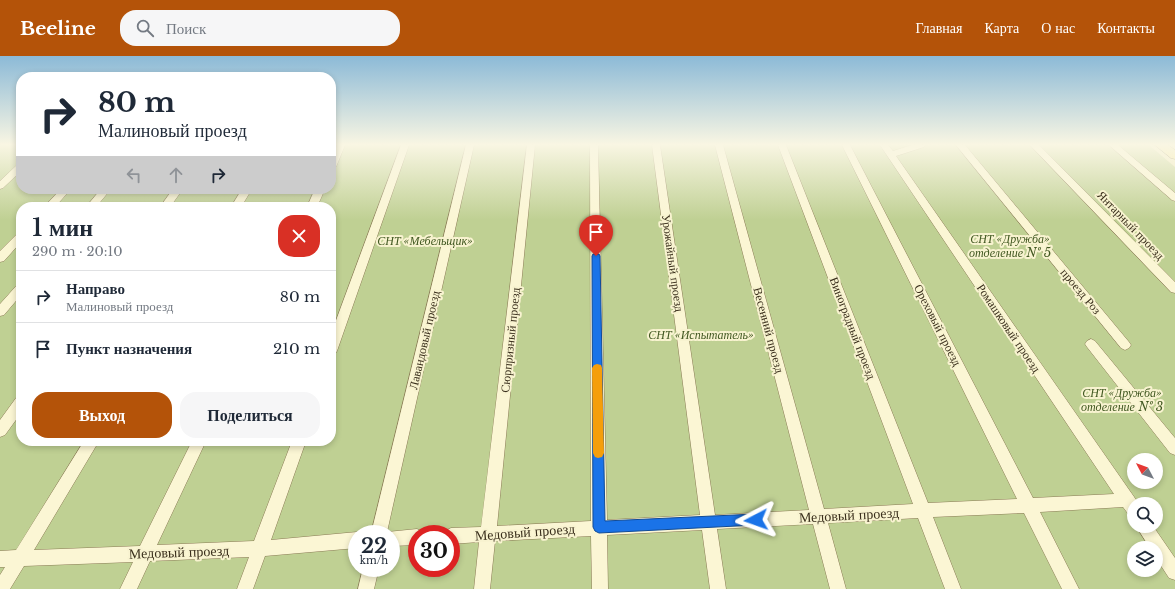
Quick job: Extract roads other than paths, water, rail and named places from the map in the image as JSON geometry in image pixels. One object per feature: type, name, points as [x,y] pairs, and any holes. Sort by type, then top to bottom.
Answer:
[{"type":"street","points":[[336,337],[396,170]]},
{"type":"street","name":"Лавандовый проезд","points":[[382,525],[464,170]]},
{"type":"street","name":"Сюрпризный проезд","points":[[482,589],[528,170]]},
{"type":"street","points":[[594,170],[600,589]]},
{"type":"street","name":"Урожайный проезд","points":[[659,170],[718,589]]},
{"type":"street","name":"Весенний проезд","points":[[727,170],[838,589]]},
{"type":"street","name":"Виноградный проезд","points":[[792,170],[953,589]]},
{"type":"street","name":"Ореховый проезд","points":[[859,170],[1071,589]]},
{"type":"street","name":"Ромашковый проезд","points":[[901,170],[1127,499]]},
{"type":"street","name":"проезд Роз","points":[[981,170],[1125,345]]},
{"type":"street","name":"Янтарный проезд","points":[[1058,170],[1175,289]]},
{"type":"street","points":[[1142,170],[1175,198]]},
{"type":"street","points":[[0,186],[16,171]]},
{"type":"street","points":[[54,202],[61,194]]},
{"type":"street","points":[[95,202],[102,194]]},
{"type":"street","points":[[0,258],[16,241]]},
{"type":"street","points":[[0,312],[16,294]]},
{"type":"street","points":[[1091,344],[1175,449]]},
{"type":"street","points":[[0,431],[16,409]]},
{"type":"street","points":[[1,589],[89,446]]},
{"type":"street","points":[[128,589],[197,446]]},
{"type":"street","points":[[245,589],[297,446]]},
{"type":"street","name":"Медовый проезд","points":[[460,536],[599,527],[924,512],[1029,504],[1127,505]]},
{"type":"street","points":[[1149,533],[1175,572]]},
{"type":"street","name":"Медовый проезд","points":[[0,559],[260,549],[348,541]]},
{"type":"street","points":[[366,589],[369,577]]},
{"type":"park label","name":"СНТ «Мебельщик»","points":[[425,240]]},
{"type":"park label","name":"СНТ «Дружба» отделение № 5","points":[[1010,245]]},
{"type":"park label","name":"СНТ «Испытатель»","points":[[701,334]]},
{"type":"park label","name":"СНТ «Дружба» отделение № 3","points":[[1122,399]]}]
